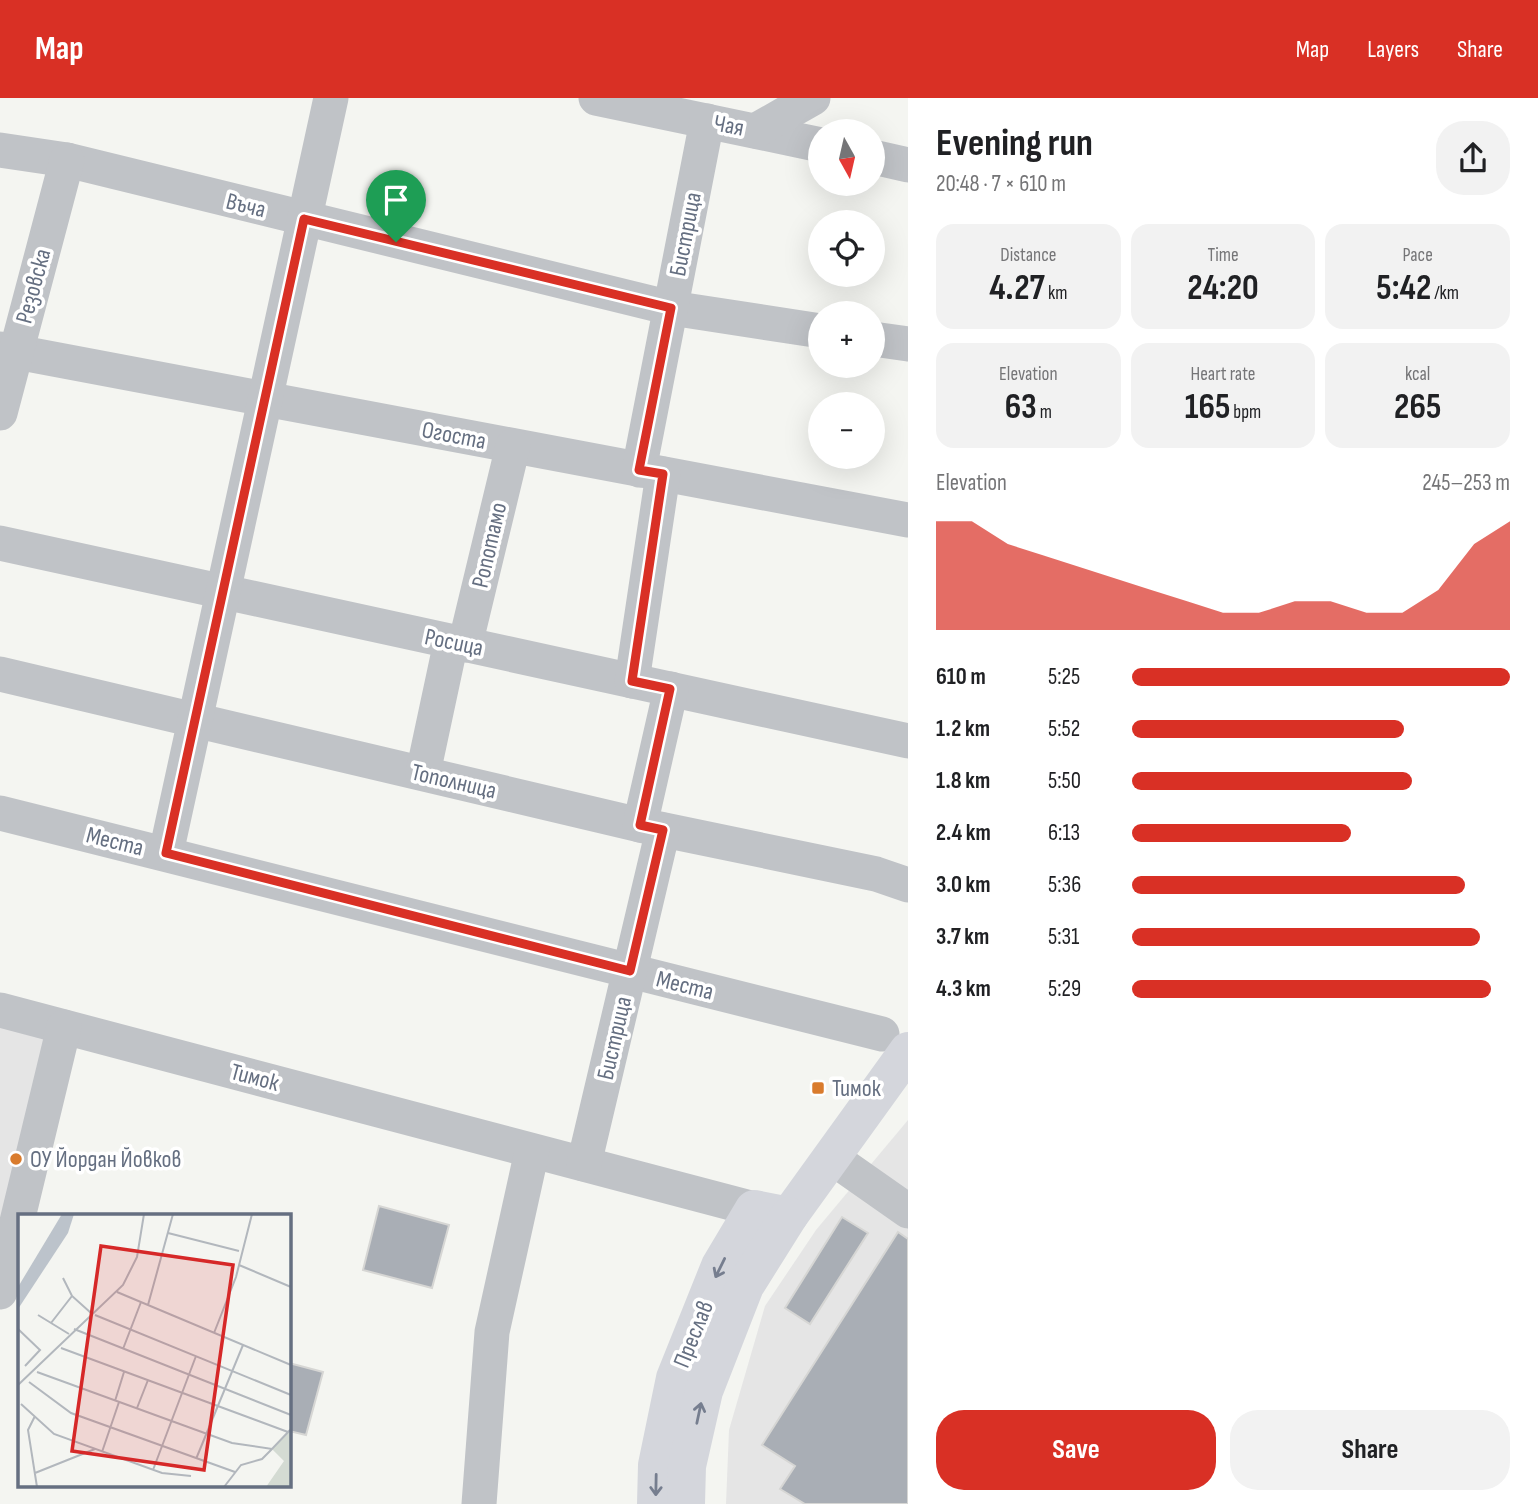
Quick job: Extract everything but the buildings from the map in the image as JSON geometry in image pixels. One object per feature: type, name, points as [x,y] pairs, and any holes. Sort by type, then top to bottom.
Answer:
[{"type":"main road","name":"Преслав","points":[[656,1504],[657,1465],[675,1378],[720,1266],[831,1157],[895,1042]]},
{"type":"main road","name":"Преслав","points":[[686,1504],[687,1466],[704,1391],[772,1213]]},
{"type":"street","points":[[166,853],[331,98]]},
{"type":"street","name":"Чая","points":[[596,98],[808,142]]},
{"type":"street","points":[[755,131],[813,98]]},
{"type":"street","name":"Бистрица","points":[[632,681],[651,472],[671,308],[707,121]]},
{"type":"street","name":"Въча","points":[[0,150],[67,160],[671,308],[808,329]]},
{"type":"street","name":"Резовска","points":[[0,413],[8,351],[67,160]]},
{"type":"street","points":[[886,161],[908,165]]},
{"type":"street","points":[[885,341],[908,344]]},
{"type":"street","name":"Огоста","points":[[8,351],[908,520]]},
{"type":"street","name":"Ропотамо","points":[[423,773],[513,446]]},
{"type":"street","name":"Росица","points":[[0,543],[908,741]]},
{"type":"street","name":"Тополница","points":[[0,674],[651,827],[876,874],[908,885]]},
{"type":"street","name":"Бистрица","points":[[584,1164],[630,971],[670,689]]},
{"type":"street","name":"Места","points":[[0,813],[630,971],[895,1042]]},
{"type":"street","name":"Тимок","points":[[0,1010],[772,1213]]},
{"type":"street","points":[[19,1214],[64,1027]]},
{"type":"street","points":[[479,1504],[492,1332],[532,1151]]},
{"type":"street","points":[[831,1157],[908,1211]]},
{"type":"street","points":[[0,1292],[18,1217]]},
{"type":"shaded area","name":"ОУ Йордан Йовков","points":[[0,1010],[64,1027],[0,1292]]},
{"type":"shaded area","points":[[908,1120],[908,1504],[726,1504],[729,1430],[765,1306],[816,1230]]},
{"type":"place","name":"Тимок","points":[[818,1088]]},
{"type":"place","name":"ОУ Йордан Йовков","points":[[16,1159]]},
{"type":"route","points":[[304,219],[396,242],[671,308],[639,470],[663,474],[632,681],[670,689],[640,825],[663,830],[630,971],[166,853],[304,219]]}]
